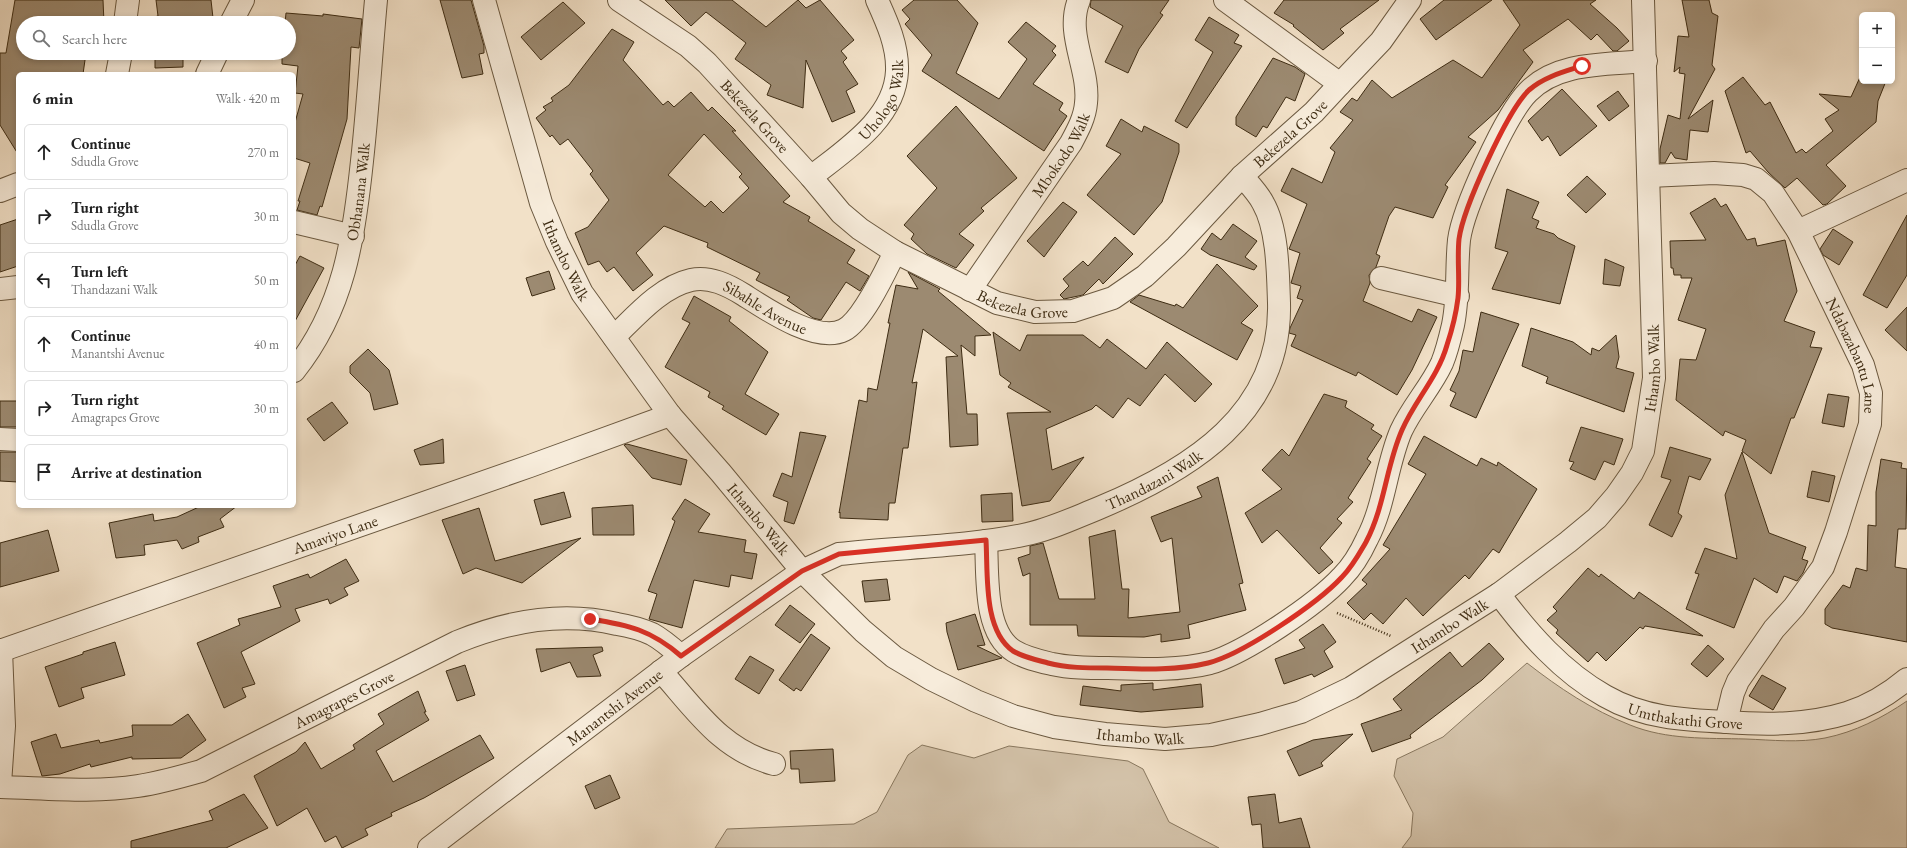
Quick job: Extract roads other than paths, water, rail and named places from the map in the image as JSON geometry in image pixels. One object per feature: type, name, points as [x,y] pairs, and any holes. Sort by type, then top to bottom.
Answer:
[{"type":"street","points":[[126,16],[128,0]]},
{"type":"street","points":[[235,16],[243,0]]},
{"type":"street","name":"Obhanana Walk","points":[[296,368],[316,340],[335,303],[353,236],[366,127],[376,0]]},
{"type":"street","name":"Ithambo Walk","points":[[484,0],[542,203],[558,242],[582,293],[670,415],[721,473],[802,571],[894,657],[931,679],[1013,716],[1054,727],[1105,734],[1173,738],[1211,736],[1260,724],[1301,712],[1351,688],[1499,594],[1568,542],[1597,518],[1632,474],[1643,451],[1654,378],[1646,61],[1643,0]]},
{"type":"street","name":"Bekezela Grove","points":[[619,0],[688,46],[707,62],[811,177],[841,213],[860,229],[895,252],[970,290],[998,303],[1035,312],[1073,310],[1113,298],[1145,276],[1176,247],[1242,176],[1314,112],[1381,41],[1410,0]]},
{"type":"street","name":"Uhologo Walk","points":[[811,177],[864,134],[879,118],[891,94],[897,72],[896,58],[888,24],[877,0]]},
{"type":"street","points":[[1225,0],[1340,84]]},
{"type":"street","name":"Mbokodo Walk","points":[[970,290],[1071,143],[1079,128],[1086,103],[1086,90],[1075,30],[1076,1]]},
{"type":"street","points":[[117,72],[120,60]]},
{"type":"street","points":[[208,72],[213,60]]},
{"type":"street","points":[[986,540],[990,603],[993,622],[998,636],[1015,652],[1055,665],[1133,668],[1190,666],[1208,663],[1240,650],[1313,601],[1344,576],[1367,539],[1381,505],[1396,445],[1402,428],[1442,363],[1453,323],[1458,296],[1459,241],[1466,213],[1503,132],[1520,102],[1529,91],[1542,81],[1563,72],[1582,66],[1646,61]]},
{"type":"street","name":"Ndabazabantu Lane","points":[[1649,176],[1743,175],[1756,180],[1773,193],[1798,231],[1868,378],[1871,393],[1870,424],[1836,532],[1823,567],[1794,607],[1774,629],[1738,680],[1732,693],[1726,722]]},
{"type":"street","name":"Thandazani Walk","points":[[802,571],[839,554],[1025,535],[1059,524],[1128,496],[1157,480],[1206,449],[1236,423],[1248,408],[1268,371],[1276,342],[1279,313],[1277,268],[1269,217],[1260,198],[1242,176]]},
{"type":"street","points":[[1798,231],[1907,180]]},
{"type":"street","points":[[0,191],[16,185]]},
{"type":"street","points":[[296,222],[353,236]]},
{"type":"street","name":"Sibahle Avenue","points":[[614,337],[642,311],[665,293],[690,280],[699,279],[712,280],[724,284],[783,319],[799,326],[824,332],[838,332],[845,330],[854,321],[880,282],[895,252]]},
{"type":"street","points":[[1381,278],[1458,296]]},
{"type":"street","points":[[0,289],[16,287]]},
{"type":"street","name":"Amaviyo Lane","points":[[0,651],[530,466],[670,415]]},
{"type":"street","points":[[0,439],[16,440]]},
{"type":"street","name":"Manantshi Avenue","points":[[429,848],[681,656],[802,571]]},
{"type":"street","name":"Umthakathi Grove","points":[[1499,594],[1524,627],[1584,682],[1605,696],[1637,711],[1666,718],[1726,722],[1792,723],[1833,717],[1869,705],[1892,691],[1907,679]]},
{"type":"street","name":"Amagrapes Grove","points":[[0,787],[51,789],[136,787],[170,780],[201,771],[457,642],[502,626],[532,619],[572,617],[605,621],[634,628],[650,633],[665,642],[681,656]]},
{"type":"street","points":[[0,651],[4,726],[0,784]]},
{"type":"street","points":[[661,671],[719,736],[730,745],[747,754],[774,764]]}]
